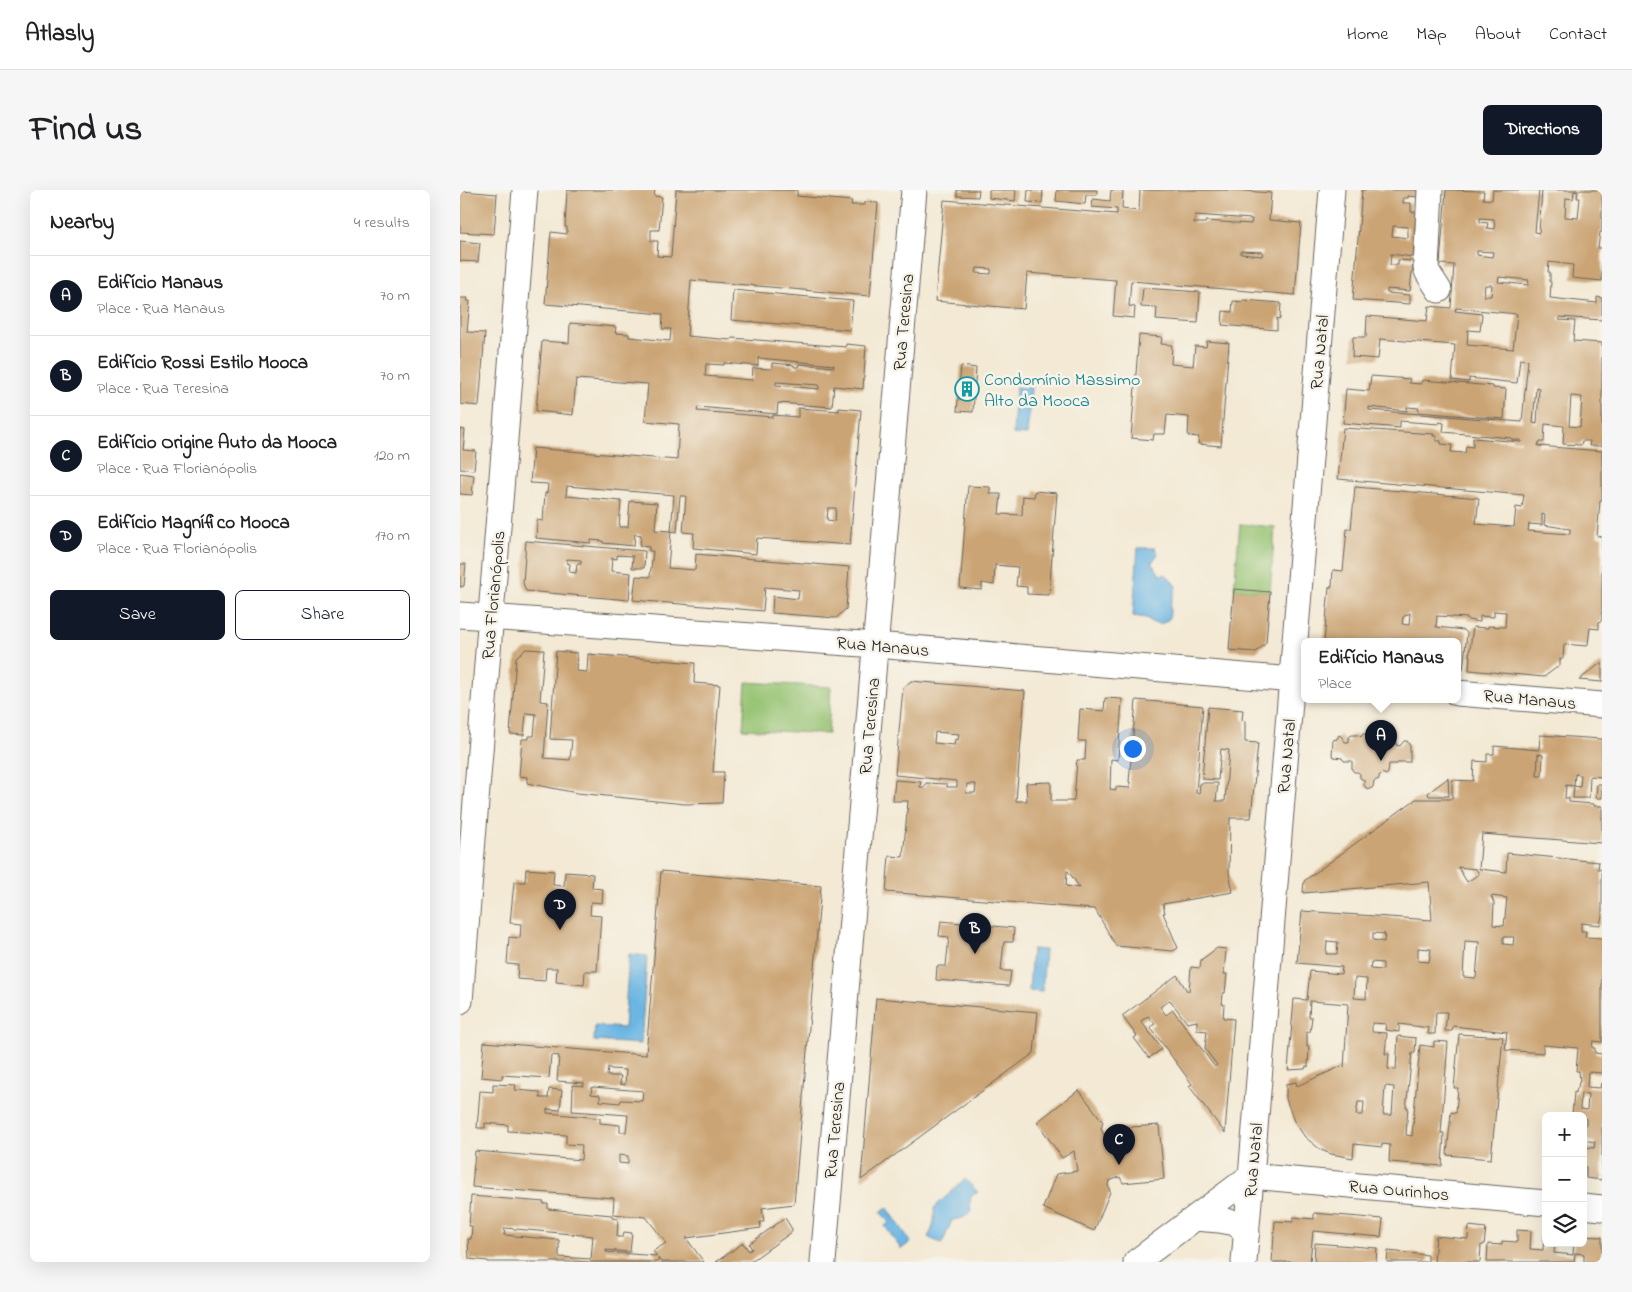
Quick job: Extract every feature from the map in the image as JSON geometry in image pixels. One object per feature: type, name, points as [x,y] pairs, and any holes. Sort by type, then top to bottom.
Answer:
[{"type":"street","name":"Rua Florianópolis","points":[[460,1001],[525,190]]},
{"type":"street","name":"Rua Teresina","points":[[823,1262],[914,190]]},
{"type":"street","name":"Rua Natal","points":[[1244,1262],[1298,680],[1332,190]]},
{"type":"street","points":[[1430,190],[1426,268],[1439,290]]},
{"type":"street","name":"Rua Manaus","points":[[460,615],[1298,680]]},
{"type":"street","name":"Rua Manaus","points":[[1461,693],[1602,705]]},
{"type":"street","points":[[1136,1262],[1251,1176]]},
{"type":"street","name":"Rua Ourinhos","points":[[1251,1176],[1542,1203]]},
{"type":"street","points":[[1587,1206],[1602,1208]]},
{"type":"street","points":[[1195,1218],[1236,1223],[1247,1233]]},
{"type":"green space","points":[[1240,524],[1275,527],[1270,592],[1234,589]]},
{"type":"green space","points":[[746,682],[831,687],[828,734],[743,729]]},
{"type":"water","points":[[1016,387],[1031,388],[1027,435],[1013,434]]},
{"type":"water","points":[[1138,548],[1155,548],[1158,554],[1152,562],[1160,575],[1166,574],[1176,586],[1169,619],[1161,624],[1153,623],[1147,618],[1133,616]]},
{"type":"water","points":[[1032,949],[1045,950],[1042,992],[1029,991]]},
{"type":"water","points":[[629,954],[647,956],[641,1044],[594,1041],[595,1026],[624,1028]]},
{"type":"water","points":[[965,1179],[978,1192],[971,1196],[971,1210],[967,1215],[960,1219],[952,1220],[942,1244],[928,1237],[934,1223],[934,1208]]},
{"type":"water","points":[[887,1207],[911,1242],[901,1249],[885,1226],[889,1223],[881,1212]]},
{"type":"building","points":[[567,190],[655,190],[654,196],[662,197],[659,230],[651,230],[651,241],[658,241],[657,256],[671,257],[676,190],[797,190],[797,196],[852,201],[851,205],[865,205],[865,202],[878,203],[870,296],[691,280],[687,336],[846,347],[846,344],[866,346],[863,389],[834,386],[832,407],[778,403],[777,414],[698,407],[697,411],[798,417],[798,408],[839,411],[839,408],[861,410],[850,545],[757,538],[756,554],[693,548],[694,533],[683,532],[686,496],[680,496],[677,532],[671,531],[668,568],[695,570],[696,554],[849,567],[846,609],[836,618],[772,613],[773,596],[798,599],[799,590],[765,587],[763,611],[633,600],[636,576],[650,577],[653,551],[649,551],[649,547],[640,546],[641,535],[635,534],[634,546],[591,540],[591,543],[536,538],[537,520],[543,521],[545,493],[547,493],[548,484],[530,483],[533,448],[677,460],[679,424],[645,421],[648,384],[576,379],[573,415],[536,411],[542,341],[569,343],[570,323],[616,327],[615,333],[629,334],[629,337],[670,341],[671,329],[662,329],[663,314],[545,304],[551,232],[567,234],[567,227],[565,227]],"holes":[[[758,358],[834,365],[834,367],[799,364],[798,367],[794,367],[794,365],[772,363],[772,369],[753,368],[752,380],[705,376],[706,364],[724,365],[724,363],[758,366]],[[776,382],[819,385],[819,389],[776,385]],[[567,486],[674,495],[671,531],[655,530],[657,503],[630,501],[628,527],[619,527],[621,501],[566,496]],[[828,508],[836,508],[835,521],[827,520]]]},
{"type":"building","points":[[957,190],[979,190],[978,197],[957,196]]},
{"type":"building","points":[[989,190],[1016,190],[1015,201],[989,198]]},
{"type":"building","points":[[1028,190],[1043,190],[1042,203],[1027,202]]},
{"type":"building","points":[[1057,190],[1097,190],[1097,195],[1086,195],[1085,204],[1056,201]]},
{"type":"building","points":[[1111,190],[1123,190],[1122,209],[1139,211],[1140,190],[1232,190],[1271,193],[1269,220],[1301,223],[1295,295],[1131,281],[1129,306],[1135,307],[1134,318],[1113,316],[1116,280],[1027,273],[1024,309],[935,301],[944,200],[1117,214],[1117,209],[1092,207],[1093,199],[1110,201]],"holes":[[[1195,215],[1252,219],[1251,224],[1206,221],[1205,223],[1194,223]],[[1241,251],[1263,252],[1262,256],[1241,254]],[[977,268],[991,269],[991,274],[976,273]]]},
{"type":"building","points":[[1362,190],[1418,190],[1418,197],[1408,196],[1408,198],[1403,198],[1403,203],[1411,203],[1411,212],[1416,212],[1413,257],[1391,254],[1390,265],[1398,265],[1398,260],[1413,261],[1410,291],[1387,289],[1387,293],[1410,295],[1410,304],[1353,300]],"holes":[[[1393,226],[1408,227],[1408,238],[1392,236]]]},
{"type":"building","points":[[1446,190],[1484,191],[1483,199],[1492,200],[1493,190],[1539,190],[1535,232],[1539,233],[1542,190],[1602,190],[1602,232],[1600,232],[1598,248],[1602,248],[1602,281],[1572,278],[1573,265],[1549,262],[1548,272],[1550,272],[1551,282],[1550,298],[1597,303],[1597,297],[1602,298],[1602,320],[1559,317],[1559,320],[1575,321],[1573,341],[1602,343],[1602,446],[1589,446],[1590,441],[1582,441],[1581,445],[1563,444],[1564,426],[1545,424],[1544,442],[1539,442],[1538,446],[1602,451],[1602,501],[1600,501],[1597,536],[1602,537],[1602,620],[1599,622],[1599,629],[1590,628],[1587,646],[1564,644],[1563,659],[1560,659],[1560,665],[1544,677],[1469,670],[1473,627],[1505,627],[1506,612],[1494,611],[1494,617],[1480,616],[1480,622],[1468,620],[1468,618],[1437,616],[1436,627],[1464,630],[1467,633],[1463,670],[1461,670],[1461,638],[1324,638],[1329,587],[1332,587],[1333,570],[1343,571],[1347,529],[1351,529],[1355,487],[1479,498],[1476,524],[1514,527],[1516,507],[1522,508],[1524,495],[1338,479],[1343,428],[1434,434],[1433,436],[1437,436],[1436,441],[1441,441],[1441,444],[1452,445],[1451,452],[1465,453],[1466,446],[1473,447],[1473,438],[1521,442],[1521,440],[1512,440],[1512,438],[1443,432],[1444,423],[1439,422],[1439,424],[1400,421],[1400,428],[1343,423],[1346,389],[1369,391],[1371,376],[1410,379],[1409,383],[1421,384],[1422,380],[1493,386],[1493,388],[1506,389],[1504,419],[1418,412],[1419,408],[1407,407],[1407,411],[1369,407],[1369,410],[1522,422],[1528,360],[1520,359],[1517,383],[1469,378],[1469,382],[1452,380],[1455,345],[1380,339],[1378,359],[1352,357],[1353,337],[1366,337],[1367,316],[1427,321],[1429,306],[1451,308],[1454,265],[1440,264]],"holes":[[[1574,191],[1578,192],[1577,198],[1580,198],[1578,218],[1565,217],[1566,198],[1573,199]],[[1480,218],[1494,219],[1495,229],[1487,228],[1488,223],[1480,222]],[[1477,251],[1493,252],[1492,257],[1477,255]],[[1499,277],[1529,280],[1528,285],[1498,282]],[[1485,285],[1492,285],[1491,296],[1484,296]],[[1456,308],[1517,314],[1513,349],[1467,345],[1468,330],[1480,331],[1482,314],[1455,311]],[[1536,387],[1539,388],[1537,424],[1533,423]],[[1571,396],[1582,397],[1580,427],[1569,426]],[[1542,514],[1545,515],[1544,525],[1570,529],[1570,534],[1528,531],[1529,524],[1542,525]],[[1410,613],[1409,625],[1402,624],[1403,617]]]},
{"type":"building","points":[[462,191],[497,194],[494,234],[460,232],[460,195]]},
{"type":"building","points":[[460,241],[480,243],[478,262],[460,261]]},
{"type":"building","points":[[1143,288],[1200,292],[1198,323],[1156,320],[1157,308],[1141,307]]},
{"type":"building","points":[[733,290],[853,301],[850,330],[731,320]]},
{"type":"building","points":[[460,298],[468,298],[467,301],[470,301],[467,332],[485,333],[479,406],[460,404]]},
{"type":"building","points":[[1243,300],[1281,303],[1280,319],[1277,318],[1277,330],[1222,325],[1223,311],[1232,312],[1233,301],[1243,302]]},
{"type":"building","points":[[1139,335],[1162,337],[1161,344],[1172,345],[1171,364],[1193,366],[1195,346],[1206,347],[1207,341],[1229,343],[1221,446],[1198,444],[1199,437],[1188,436],[1189,417],[1167,415],[1165,434],[1154,434],[1153,440],[1131,438]]},
{"type":"building","name":"Condomínio Massimo Alto da Mooca","points":[[961,366],[976,368],[973,412],[957,411]]},
{"type":"building","points":[[460,429],[465,430],[463,450],[476,451],[474,470],[460,469]]},
{"type":"building","points":[[460,473],[474,475],[472,495],[460,494]]},
{"type":"building","points":[[968,486],[990,487],[990,494],[1001,494],[999,514],[1022,515],[1023,496],[1034,497],[1035,491],[1057,493],[1049,595],[1027,594],[1027,587],[1016,586],[1018,567],[995,565],[994,585],[982,583],[982,590],[960,588]]},
{"type":"building","points":[[526,541],[645,551],[644,568],[632,568],[633,556],[617,555],[617,559],[612,558],[611,571],[631,573],[629,600],[526,591],[523,583]],"holes":[[[567,559],[581,560],[581,564],[577,564],[576,573],[569,572],[570,564],[567,563]]]},
{"type":"building","points":[[460,564],[466,564],[464,586],[460,587]]},
{"type":"building","points":[[1234,589],[1270,592],[1266,643],[1256,652],[1229,650]]},
{"type":"building","points":[[526,649],[544,650],[540,701],[548,702],[544,758],[570,760],[572,740],[550,739],[556,651],[577,653],[576,671],[587,672],[588,654],[695,663],[694,683],[720,685],[713,772],[724,772],[722,803],[685,804],[577,793],[527,783],[527,777],[519,776],[522,739],[529,739],[529,736],[534,736],[536,714],[526,713],[524,735],[510,734],[516,657]]},
{"type":"building","points":[[1602,662],[1602,682],[1579,680]]},
{"type":"building","points":[[911,681],[1025,691],[1016,801],[1027,801],[1026,783],[1051,782],[1051,801],[1074,801],[1077,760],[1085,760],[1086,741],[1078,741],[1080,709],[1104,711],[1105,698],[1122,699],[1118,760],[1111,759],[1110,789],[1116,790],[1116,787],[1130,788],[1136,700],[1203,706],[1196,793],[1199,794],[1200,783],[1218,783],[1216,801],[1225,801],[1229,750],[1221,749],[1218,780],[1202,779],[1208,707],[1243,710],[1242,720],[1245,721],[1245,742],[1258,743],[1251,818],[1230,818],[1229,873],[1233,892],[1163,904],[1165,913],[1163,913],[1178,948],[1173,951],[1116,946],[1095,909],[886,892],[889,856],[903,857],[908,801],[893,801],[895,780],[921,782],[920,787],[925,787],[926,783],[947,784],[947,787],[957,787],[957,781],[895,775],[903,688]],"holes":[[[935,732],[959,734],[958,740],[955,739],[954,745],[934,743]],[[967,784],[976,784],[975,793],[966,793]],[[1067,871],[1068,871],[1080,888],[1066,886]]]},
{"type":"building","points":[[1363,734],[1376,738],[1377,735],[1383,735],[1384,739],[1388,737],[1393,738],[1396,740],[1396,745],[1400,746],[1404,741],[1407,741],[1410,746],[1410,762],[1389,764],[1388,773],[1386,775],[1382,773],[1379,779],[1374,781],[1373,787],[1370,789],[1364,785],[1364,780],[1360,778],[1360,774],[1352,770],[1352,761],[1344,761],[1342,758],[1332,755],[1333,740],[1337,739],[1339,735],[1345,742],[1349,742],[1349,737],[1352,735],[1361,737]]},
{"type":"building","points":[[1540,735],[1602,739],[1602,777],[1590,776],[1589,798],[1573,798],[1574,786],[1566,785],[1565,798],[1569,798],[1569,802],[1602,806],[1602,843],[1482,834],[1479,869],[1506,872],[1507,853],[1599,862],[1598,869],[1602,869],[1602,916],[1600,925],[1581,923],[1581,931],[1586,931],[1585,937],[1602,938],[1602,1042],[1593,1041],[1592,1048],[1595,1048],[1595,1053],[1602,1054],[1602,1073],[1588,1072],[1587,1087],[1600,1088],[1602,1083],[1602,1180],[1587,1178],[1587,1147],[1594,1148],[1595,1142],[1587,1141],[1587,1112],[1572,1112],[1574,1092],[1576,1093],[1580,1082],[1579,1071],[1576,1071],[1578,1048],[1543,1045],[1543,1053],[1505,1050],[1507,1032],[1453,1026],[1452,1031],[1445,1031],[1447,1012],[1436,1012],[1435,1034],[1428,1034],[1429,1028],[1399,1024],[1399,1032],[1385,1030],[1386,1024],[1372,1023],[1372,1032],[1387,1033],[1385,1054],[1389,1054],[1388,1069],[1396,1070],[1398,1036],[1416,1038],[1415,1053],[1412,1053],[1406,1107],[1408,1107],[1406,1135],[1412,1136],[1420,1045],[1434,1047],[1434,1041],[1448,1042],[1441,1133],[1444,1133],[1442,1166],[1389,1162],[1390,1145],[1382,1144],[1382,1147],[1354,1144],[1353,1158],[1321,1150],[1305,1137],[1294,1121],[1286,1099],[1286,1084],[1296,1082],[1297,1086],[1342,1066],[1344,1068],[1348,1004],[1310,1001],[1309,1017],[1312,1017],[1310,1032],[1307,1032],[1307,1047],[1309,1047],[1308,1067],[1306,1066],[1305,1069],[1288,1070],[1294,999],[1307,1000],[1310,971],[1341,974],[1342,967],[1297,963],[1302,911],[1432,920],[1429,882],[1303,893],[1304,881],[1416,799],[1452,799],[1452,780],[1473,781],[1474,761],[1487,762],[1487,754],[1494,754],[1494,746],[1539,750]],"holes":[[[1538,754],[1543,755],[1542,776],[1537,776]],[[1575,774],[1581,775],[1580,787],[1574,786]],[[1458,867],[1476,869],[1479,874],[1467,882]],[[1491,896],[1507,898],[1504,926],[1493,925],[1494,903]],[[1373,933],[1385,934],[1384,942],[1373,940]],[[1503,937],[1514,937],[1513,945],[1503,944]],[[1327,941],[1338,942],[1337,954],[1326,954]],[[1465,941],[1479,942],[1476,978],[1463,977]],[[1418,948],[1431,949],[1429,962],[1418,961]],[[1371,962],[1383,963],[1383,970],[1370,969]],[[1355,978],[1367,979],[1366,999],[1354,998]],[[1385,1086],[1394,1087],[1392,1115],[1383,1115]],[[1581,1093],[1588,1094],[1587,1110],[1580,1109]],[[1358,1102],[1364,1102],[1363,1115],[1356,1115]]]},
{"type":"building","points":[[1448,778],[1449,796],[1429,796],[1428,793]]},
{"type":"building","points":[[1597,784],[1602,784],[1602,798],[1596,798]]},
{"type":"building","points":[[526,869],[554,871],[553,885],[564,886],[565,872],[593,874],[592,888],[603,889],[602,903],[591,902],[590,915],[601,916],[597,971],[585,971],[584,985],[556,982],[557,968],[546,968],[545,981],[517,979],[518,965],[507,964],[509,937],[520,938],[521,924],[510,923],[514,882],[525,882]]},
{"type":"building","points":[[661,871],[821,886],[794,1204],[762,1208],[764,1222],[760,1222],[761,1228],[686,1238],[704,1262],[661,1262],[658,1258],[658,1262],[488,1262],[469,1259],[468,1239],[471,1239],[472,1226],[469,1226],[471,1196],[544,1202],[544,1204],[548,1204],[548,1209],[612,1215],[612,1218],[618,1219],[617,1237],[623,1237],[624,1232],[632,1233],[630,1252],[606,1250],[606,1252],[657,1256],[653,1251],[666,1243],[646,1217],[613,1214],[614,1198],[472,1187],[475,1151],[581,1160],[582,1145],[566,1144],[566,1135],[508,1131],[508,1125],[485,1123],[485,1128],[477,1128],[480,1091],[493,1092],[493,1084],[516,1085],[515,1090],[540,1092],[540,1098],[548,1098],[549,1089],[562,1090],[560,1110],[547,1109],[547,1113],[600,1118],[600,1123],[620,1125],[620,1132],[626,1132],[628,1115],[572,1111],[573,1085],[584,1086],[584,1083],[557,1081],[559,1056],[551,1055],[549,1078],[502,1075],[502,1079],[481,1077],[484,1042],[646,1055]],"holes":[[[608,1067],[626,1070],[625,1085],[620,1084],[621,1076],[607,1076]],[[592,1087],[643,1091],[642,1101],[621,1100],[620,1103],[600,1101],[600,1095],[591,1094]],[[619,1155],[628,1156],[628,1164],[619,1163]],[[505,1228],[593,1236],[591,1259],[559,1257],[559,1240],[504,1235]]]},
{"type":"building","points":[[941,921],[1014,928],[1013,942],[1004,942],[1001,971],[1011,971],[1009,986],[936,980],[937,966],[946,966],[949,937],[939,936]]},
{"type":"building","points":[[1217,948],[1226,949],[1224,974],[1227,974],[1222,1004],[1224,1004],[1223,1018],[1234,1019],[1225,1133],[1189,1086],[1192,1084],[1150,1027],[1155,1024],[1148,1016],[1141,1021],[1162,1049],[1149,1058],[1134,1038],[1137,1036],[1122,1016],[1177,975],[1187,991],[1189,991],[1191,967],[1200,968],[1201,960]],"holes":[[[1170,1000],[1187,1023],[1197,1021],[1197,1030],[1207,1031],[1205,1049],[1217,1065],[1215,1067],[1173,1010],[1166,1015],[1160,1007]]]},
{"type":"building","points":[[876,998],[1038,1012],[1034,1053],[861,1180]]},
{"type":"building","points":[[1459,1034],[1503,1037],[1491,1159],[1447,1155],[1451,1112],[1456,1113],[1458,1088],[1454,1088]]},
{"type":"building","points":[[1079,1090],[1103,1122],[1101,1129],[1104,1135],[1111,1136],[1119,1128],[1159,1125],[1164,1179],[1123,1183],[1120,1177],[1109,1181],[1110,1192],[1094,1231],[1043,1208],[1056,1174],[1077,1171],[1074,1151],[1062,1158],[1037,1122]]},
{"type":"building","points":[[1314,1213],[1383,1219],[1381,1237],[1313,1231],[1310,1262],[1272,1262],[1275,1221],[1293,1222],[1293,1217],[1314,1219]]},
{"type":"building","points":[[785,1218],[792,1232],[750,1262],[716,1262],[743,1243],[749,1251],[752,1249],[749,1244]]},
{"type":"building","points":[[1469,1226],[1486,1228],[1484,1245],[1481,1245],[1480,1262],[1434,1262],[1436,1236],[1468,1239]]},
{"type":"building","points":[[1517,1230],[1531,1231],[1530,1249],[1543,1250],[1543,1247],[1555,1247],[1554,1253],[1573,1255],[1574,1247],[1587,1247],[1587,1236],[1602,1237],[1602,1262],[1584,1262],[1584,1254],[1575,1253],[1574,1262],[1487,1262],[1488,1244],[1502,1245],[1502,1241],[1517,1242]]},
{"type":"building","points":[[1315,1243],[1377,1248],[1376,1262],[1314,1262]]},
{"type":"building","points":[[1388,1251],[1428,1255],[1428,1262],[1387,1262]]},
{"type":"place","name":"Condomínio Massimo Alto da Mooca","points":[[967,389]]},
{"type":"place","name":"Edifício Manaus","points":[[1381,761]]},
{"type":"place","name":"Edifício Magnífico Mooca","points":[[560,930]]},
{"type":"place","name":"Edifício Rossi Estilo Mooca","points":[[975,954]]},
{"type":"place","name":"Edifício Origine Auto da Mooca","points":[[1119,1165]]}]
